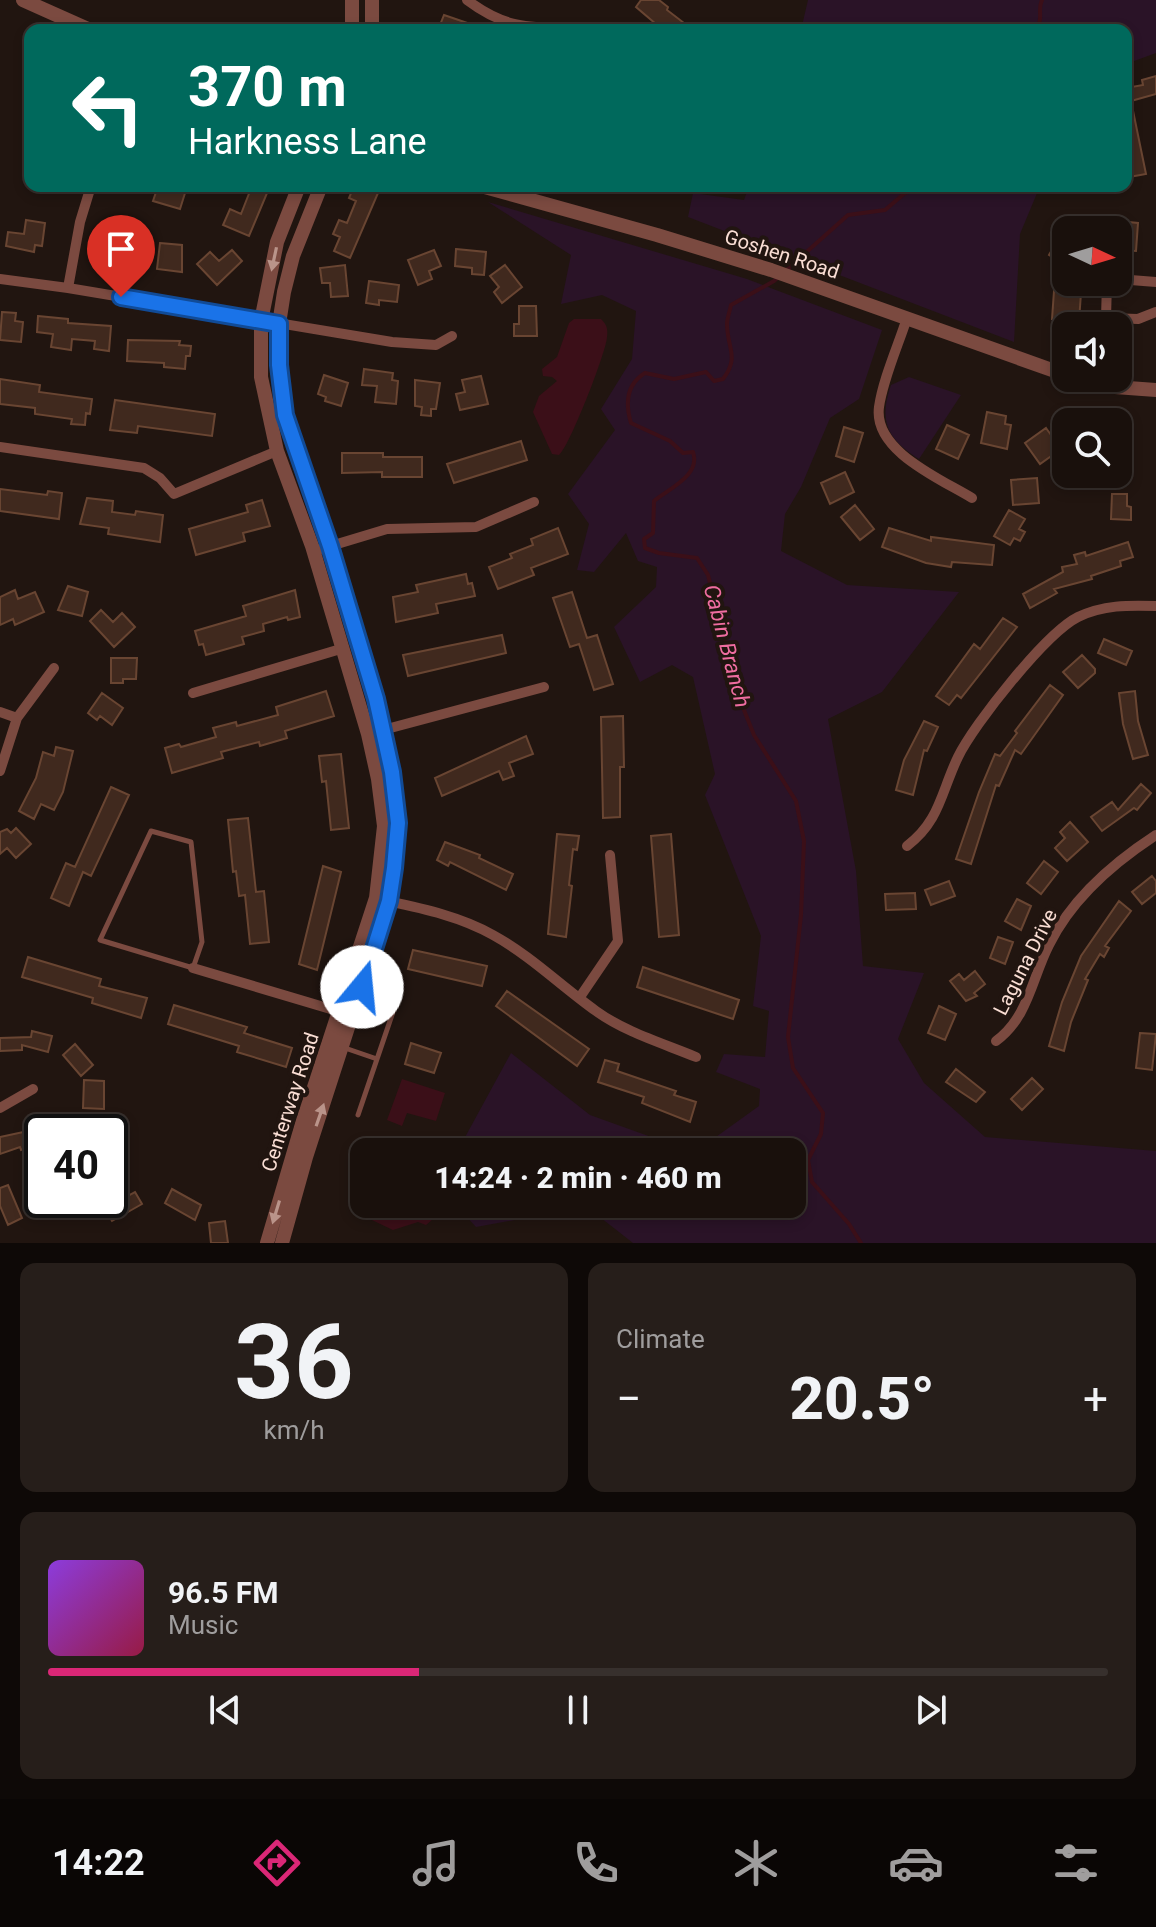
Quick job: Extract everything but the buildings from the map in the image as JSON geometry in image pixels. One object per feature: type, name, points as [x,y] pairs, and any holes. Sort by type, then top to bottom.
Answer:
[{"type":"street","points":[[23,0],[77,24]]},
{"type":"street","points":[[352,0],[352,24]]},
{"type":"street","points":[[372,0],[372,24]]},
{"type":"street","points":[[467,0],[497,24]]},
{"type":"street","points":[[68,288],[80,222],[89,192]]},
{"type":"street","name":"Centerway Road","points":[[297,192],[277,242],[261,321],[261,377],[277,451],[314,551],[368,734],[384,826],[383,900]]},
{"type":"street","name":"Centerway Road","points":[[282,1243],[336,1046],[383,900],[398,823],[385,730],[330,546],[285,415],[279,365],[279,324],[293,256],[319,192]]},
{"type":"street","name":"Goshen Road","points":[[503,192],[771,270],[1052,370]]},
{"type":"street","points":[[0,279],[412,344],[436,345],[452,336]]},
{"type":"street","points":[[1132,280],[1156,282]]},
{"type":"street","points":[[1107,296],[1106,318],[1138,319],[1156,312]]},
{"type":"street","points":[[907,318],[879,409],[882,430],[891,446],[972,498]]},
{"type":"street","points":[[1132,388],[1156,390]]},
{"type":"street","points":[[0,447],[144,468],[160,478],[174,494],[277,451]]},
{"type":"street","points":[[314,551],[387,529],[476,527],[534,502]]},
{"type":"street","points":[[907,846],[922,835],[935,818],[957,759],[974,728],[1047,641],[1075,618],[1102,608],[1156,606]]},
{"type":"street","points":[[193,693],[344,648]]},
{"type":"street","points":[[0,771],[17,718],[54,668]]},
{"type":"street","points":[[368,734],[544,687]]},
{"type":"street","points":[[0,712],[17,718]]},
{"type":"street","name":"Laguna Drive","points":[[996,1041],[1011,1031],[1019,1018],[1049,945],[1067,915],[1087,891],[1128,853],[1156,835]]},
{"type":"street","points":[[580,997],[618,941],[610,855]]},
{"type":"street","points":[[383,900],[466,922],[494,935],[595,1011],[626,1029],[696,1057]]},
{"type":"street","points":[[193,968],[346,1014]]},
{"type":"street","name":"Centerway Road","points":[[267,1243],[302,1124],[336,1046]]},
{"type":"street","points":[[0,1108],[33,1089]]},
{"type":"lane","points":[[151,831],[191,842],[202,942],[193,968],[100,940],[151,831]]},
{"type":"lane","points":[[358,1115],[393,1012]]},
{"type":"lane","points":[[336,1046],[377,1059]]},
{"type":"shaded area","points":[[808,0],[1156,0],[1156,53],[1132,62],[1132,24],[802,24]]},
{"type":"shaded area","points":[[747,192],[1038,192],[1020,234],[1014,342],[688,217],[693,193],[744,200]]},
{"type":"shaded area","points":[[488,202],[747,279],[882,330],[859,399],[830,418],[801,487],[785,514],[781,551],[847,585],[959,592],[882,692],[828,719],[856,871],[863,966],[924,973],[898,1039],[924,1083],[985,1137],[1156,1151],[1156,1243],[633,1243],[601,1218],[806,1218],[806,1138],[714,1138],[759,1106],[760,1089],[716,1072],[724,1054],[765,1057],[769,1011],[753,1006],[761,936],[705,795],[715,774],[693,677],[672,665],[640,682],[614,627],[656,587],[657,567],[638,561],[626,533],[594,572],[577,570],[589,524],[568,494],[615,430],[601,409],[632,359],[636,311],[602,295],[561,304],[571,255]]},
{"type":"shaded area","points":[[574,319],[601,319],[607,327],[607,337],[571,436],[559,455],[552,454],[533,412],[539,396],[557,381],[543,376],[542,369],[557,357],[569,323]]},
{"type":"shaded area","points":[[909,377],[961,395],[919,459],[893,437],[886,419],[891,385]]},
{"type":"shaded area","points":[[511,1053],[590,1115],[654,1138],[465,1138]]},
{"type":"shaded area","points":[[402,1079],[445,1093],[436,1121],[407,1113],[402,1126],[387,1120]]},
{"type":"shaded area","points":[[368,1218],[433,1219],[426,1225],[418,1222],[393,1230]]},
{"type":"shaded area","points":[[468,1218],[526,1218],[476,1227]]},
{"type":"waterway","name":"Cabin Branch","points":[[1039,24],[1042,0]]},
{"type":"waterway","name":"Cabin Branch","points":[[861,1243],[849,1224],[812,1182],[808,1160],[821,1134],[823,1113],[793,1068],[788,1037],[801,915],[804,841],[796,801],[754,735],[740,700],[708,575],[697,558],[645,548],[644,539],[653,533],[654,501],[688,474],[694,460],[693,452],[683,453],[670,441],[631,423],[628,401],[634,383],[645,373],[674,379],[706,372],[714,381],[723,379],[732,358],[727,324],[731,305],[774,281],[848,215],[885,210],[908,192]]},
{"type":"route","points":[[121,297],[279,324],[279,365],[285,415],[330,546],[376,699],[392,772],[398,823],[394,868],[389,901],[362,987]]}]
